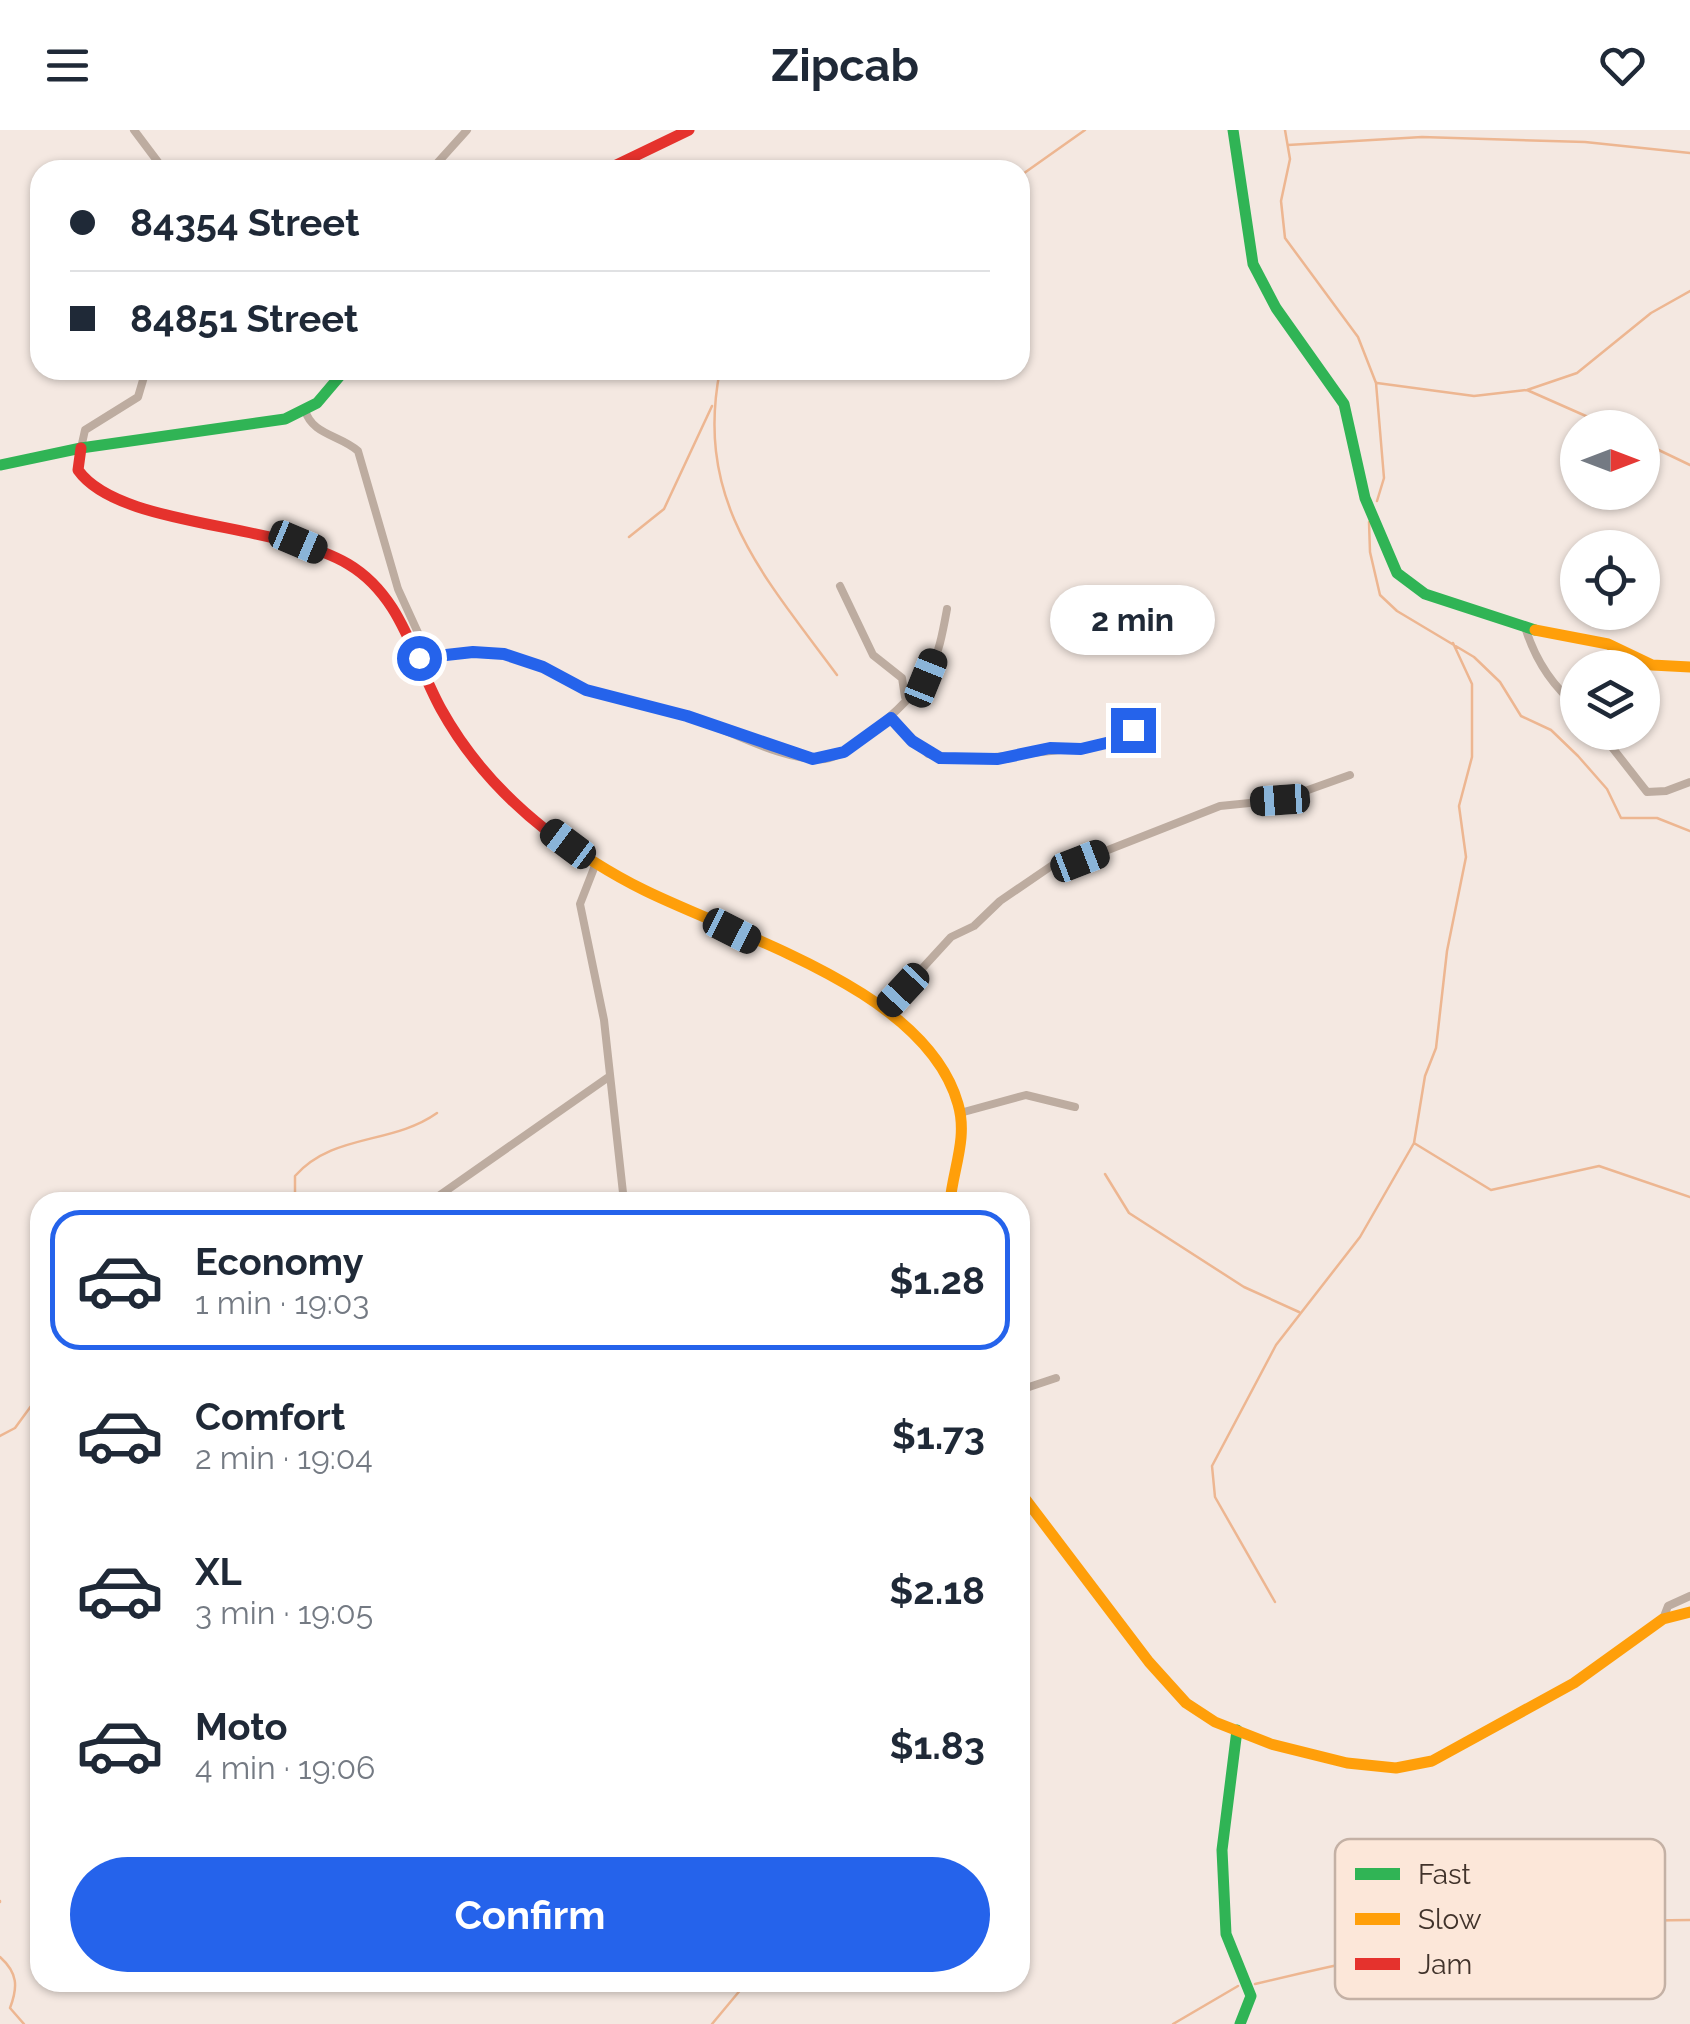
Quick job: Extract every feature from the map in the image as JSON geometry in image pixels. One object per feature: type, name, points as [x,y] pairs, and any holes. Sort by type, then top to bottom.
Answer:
[{"type":"street","points":[[134,130],[156,160]]},
{"type":"street","points":[[440,160],[467,130]]},
{"type":"street","points":[[627,160],[689,130]]},
{"type":"street","points":[[1233,130],[1253,264],[1276,308],[1344,404],[1365,498],[1397,573],[1425,594],[1526,630],[1552,630],[1608,644],[1652,665],[1690,666]]},
{"type":"street","points":[[78,469],[85,430],[138,397],[143,380]]},
{"type":"street","points":[[0,465],[81,448],[258,425],[304,410],[337,380]]},
{"type":"street","points":[[304,410],[316,429],[346,440],[358,451],[398,589],[420,636],[419,658]]},
{"type":"street","points":[[59,452],[90,485],[143,509],[298,542],[354,568],[376,585],[400,616],[434,695],[475,761],[526,814],[596,862],[885,1009],[923,1041],[946,1075],[960,1113],[962,1132],[952,1192]]},
{"type":"street","points":[[840,586],[873,655],[902,678],[905,697]]},
{"type":"street","points":[[419,658],[473,652],[504,654],[543,667],[586,690],[687,716],[813,759],[844,752],[891,718],[905,697],[926,678],[946,609]]},
{"type":"street","points":[[1526,630],[1542,666],[1560,692]]},
{"type":"street","points":[[891,718],[928,754],[967,760],[1098,746],[1154,718]]},
{"type":"street","points":[[1614,750],[1646,792],[1666,791],[1690,782]]},
{"type":"street","points":[[885,1009],[951,937],[974,926],[1000,901],[1060,860],[1080,861],[1220,806],[1280,800],[1350,775]]},
{"type":"street","points":[[596,862],[580,904],[610,1076],[623,1192]]},
{"type":"street","points":[[444,1192],[610,1076]]},
{"type":"street","points":[[960,1113],[1026,1095],[1075,1107]]},
{"type":"street","points":[[1030,1387],[1056,1378]]},
{"type":"street","points":[[1030,1505],[1149,1662],[1186,1703],[1237,1730],[1347,1763],[1396,1768],[1432,1761],[1496,1722],[1574,1683],[1663,1618],[1690,1612]]},
{"type":"street","points":[[1663,1618],[1668,1606],[1690,1596]]},
{"type":"street","points":[[1237,1730],[1222,1850],[1226,1934],[1251,1996],[1240,2024]]},
{"type":"waterway","points":[[1030,169],[1085,130]]},
{"type":"waterway","points":[[1285,130],[1290,159],[1281,201],[1285,238],[1358,337],[1376,383],[1384,478],[1377,501]]},
{"type":"waterway","points":[[1288,145],[1422,137],[1585,142],[1690,153]]},
{"type":"waterway","points":[[1377,383],[1474,396],[1527,390],[1577,373],[1651,313],[1690,291]]},
{"type":"waterway","points":[[719,380],[715,417],[717,459],[726,498],[761,570],[837,675]]},
{"type":"waterway","points":[[1527,390],[1572,410]]},
{"type":"waterway","points":[[629,537],[664,509],[712,406]]},
{"type":"waterway","points":[[1660,451],[1690,465]]},
{"type":"waterway","points":[[1369,522],[1370,552],[1380,595],[1397,611],[1474,657],[1500,682],[1521,716],[1551,730],[1578,756],[1607,789],[1621,818],[1657,818],[1690,831]]},
{"type":"waterway","points":[[1275,1602],[1215,1497],[1212,1466],[1276,1345],[1360,1237],[1414,1143],[1425,1076],[1436,1048],[1447,951],[1466,857],[1459,806],[1472,757],[1472,684],[1453,643]]},
{"type":"waterway","points":[[295,1192],[295,1176],[310,1162],[345,1146],[420,1123],[437,1113]]},
{"type":"waterway","points":[[1414,1143],[1491,1190],[1599,1166],[1690,1197]]},
{"type":"waterway","points":[[1105,1174],[1129,1213],[1244,1287],[1299,1312]]},
{"type":"waterway","points":[[0,1436],[15,1428],[30,1407]]},
{"type":"waterway","points":[[1665,1920],[1690,1920]]},
{"type":"waterway","points":[[0,1957],[15,1981],[10,2008],[24,2024]]},
{"type":"waterway","points":[[1255,1984],[1335,1966]]},
{"type":"waterway","points":[[1173,2024],[1238,1986]]},
{"type":"waterway","points":[[712,2024],[739,1992]]},
{"type":"traffic: fast","points":[[1233,130],[1253,264],[1276,308],[1344,404],[1365,498],[1397,573],[1425,594],[1535,630]]},
{"type":"traffic: fast","points":[[0,465],[81,448],[285,419],[317,403],[337,380]]},
{"type":"traffic: fast","points":[[1237,1730],[1222,1850],[1226,1934],[1251,1996],[1240,2024]]},
{"type":"traffic: slow","points":[[1535,630],[1608,644],[1652,665],[1690,667]]},
{"type":"traffic: slow","points":[[546,830],[631,883],[825,972],[909,1029],[939,1064],[958,1104],[961,1141],[952,1192]]},
{"type":"traffic: slow","points":[[1030,1505],[1149,1662],[1186,1703],[1215,1722],[1271,1744],[1347,1763],[1396,1768],[1432,1761],[1574,1683],[1663,1619],[1690,1612]]},
{"type":"traffic: jam","points":[[627,160],[689,130]]},
{"type":"traffic: jam","points":[[81,448],[78,470],[98,489],[127,503],[318,550],[366,577],[394,610],[441,709],[462,743],[501,790],[546,830]]},
{"type":"route","points":[[419,658],[492,651],[504,654],[559,674],[586,690],[687,716],[813,759],[832,758],[844,752],[891,718],[928,754],[967,760],[1012,758],[1050,748],[1098,746],[1119,740],[1133,730]]}]
